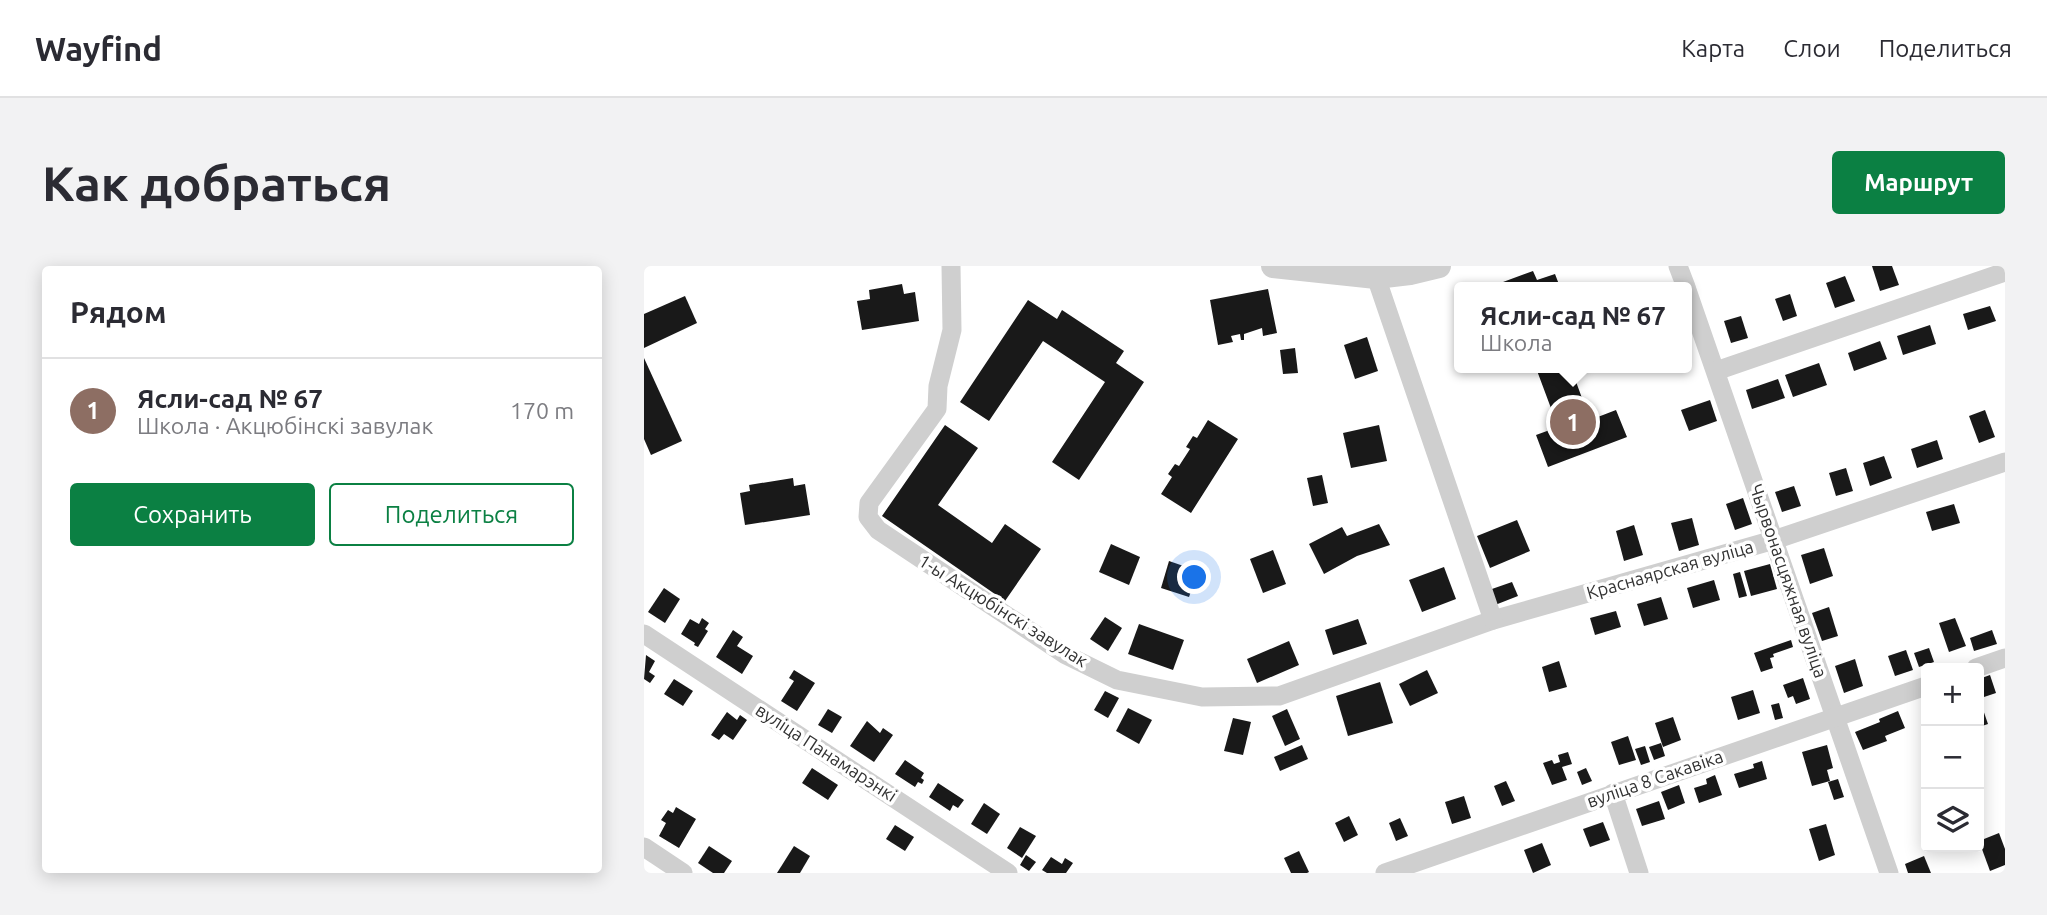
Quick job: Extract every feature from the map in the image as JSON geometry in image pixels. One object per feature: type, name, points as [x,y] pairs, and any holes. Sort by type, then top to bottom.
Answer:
[{"type":"street","name":"1-ы Акцюбінскі завулак","points":[[951,266],[952,330],[938,386],[937,410],[869,503],[868,517],[877,530],[1066,655],[1117,680],[1202,697],[1279,696],[1493,620]]},
{"type":"street","points":[[1273,266],[1376,277],[1439,266]]},
{"type":"street","points":[[1716,371],[2005,272]]},
{"type":"street","points":[[1376,277],[1493,620]]},
{"type":"street","name":"Чырвонасцяжная вуліца","points":[[1692,305],[1889,873]]},
{"type":"street","name":"Краснаярская вуліца","points":[[1493,620],[1774,540],[2005,462]]},
{"type":"street","name":"вуліца Панамарэнкі","points":[[644,634],[1008,873]]},
{"type":"street","points":[[1984,665],[2005,658]]},
{"type":"street","name":"вуліца 8 Сакавіка","points":[[1385,873],[1921,688]]},
{"type":"street","points":[[1612,793],[1639,873]]},
{"type":"street","points":[[644,847],[683,873]]},
{"type":"building","points":[[1872,266],[1892,266],[1899,285],[1880,291]]},
{"type":"building","points":[[1533,271],[1537,280],[1555,274],[1558,282],[1503,282]]},
{"type":"building","points":[[1845,276],[1855,301],[1835,308],[1826,283]]},
{"type":"building","points":[[902,284],[904,294],[915,292],[919,321],[862,330],[857,301],[870,299],[869,290]]},
{"type":"building","points":[[1268,289],[1277,333],[1263,336],[1262,328],[1244,334],[1244,340],[1241,340],[1240,334],[1231,336],[1233,342],[1218,345],[1210,300]]},
{"type":"building","points":[[1790,294],[1797,316],[1783,321],[1775,299]]},
{"type":"building","points":[[685,296],[697,323],[644,348],[644,314]]},
{"type":"building","points":[[1028,300],[1057,319],[1062,310],[1124,351],[1116,363],[1144,382],[1079,480],[1052,462],[1105,382],[1043,341],[989,421],[960,402]]},
{"type":"building","points":[[1990,306],[1996,321],[1968,330],[1963,314]]},
{"type":"building","points":[[1741,316],[1748,338],[1731,343],[1724,321]]},
{"type":"building","points":[[1930,325],[1936,344],[1903,355],[1897,336]]},
{"type":"building","points":[[1367,337],[1378,371],[1355,379],[1344,345]]},
{"type":"building","points":[[1880,341],[1887,359],[1854,371],[1848,353]]},
{"type":"building","points":[[1295,348],[1298,373],[1283,374],[1280,350]]},
{"type":"building","points":[[644,358],[682,441],[651,455],[644,439]]},
{"type":"building","points":[[1819,363],[1827,385],[1793,397],[1785,375]]},
{"type":"building","points":[[1538,373],[1573,373],[1590,420],[1616,410],[1627,437],[1548,467],[1536,435],[1558,427]]},
{"type":"building","points":[[1778,379],[1785,398],[1752,409],[1746,390]]},
{"type":"building","points":[[1710,400],[1717,421],[1689,431],[1681,410]]},
{"type":"building","points":[[1985,410],[1995,437],[1979,443],[1969,416]]},
{"type":"building","points":[[1208,420],[1238,439],[1191,513],[1161,494],[1172,477],[1168,474],[1175,464],[1179,466],[1190,449],[1186,447],[1193,436],[1197,438]]},
{"type":"building","points":[[945,425],[978,448],[938,505],[992,543],[1005,524],[1041,549],[1005,601],[882,516]]},
{"type":"building","points":[[1379,425],[1387,461],[1351,468],[1343,433]]},
{"type":"building","points":[[1937,440],[1943,459],[1917,468],[1911,449]]},
{"type":"building","points":[[1884,456],[1892,478],[1870,486],[1863,463]]},
{"type":"building","points":[[1846,468],[1853,491],[1836,496],[1829,473]]},
{"type":"building","points":[[1322,475],[1328,503],[1313,506],[1307,478]]},
{"type":"building","points":[[793,478],[794,486],[805,484],[810,515],[745,525],[740,493],[750,491],[749,485]]},
{"type":"building","points":[[1794,486],[1801,506],[1782,512],[1775,492]]},
{"type":"building","points":[[1743,498],[1752,524],[1735,530],[1726,504]]},
{"type":"building","points":[[1954,504],[1960,523],[1932,531],[1926,512]]},
{"type":"building","points":[[1692,518],[1699,545],[1679,551],[1671,523]]},
{"type":"building","points":[[1517,520],[1530,551],[1490,568],[1477,536]]},
{"type":"building","points":[[1379,524],[1390,545],[1357,556],[1324,574],[1309,544],[1342,527],[1347,536]]},
{"type":"building","points":[[1634,525],[1643,555],[1624,561],[1616,531]]},
{"type":"building","points":[[1111,544],[1140,557],[1129,585],[1099,572]]},
{"type":"building","points":[[1824,548],[1833,576],[1810,584],[1801,555]]},
{"type":"building","points":[[1273,550],[1286,584],[1263,593],[1250,559]]},
{"type":"building","points":[[1169,561],[1198,571],[1189,597],[1161,588]]},
{"type":"building","points":[[1770,564],[1777,589],[1751,596],[1744,571]]},
{"type":"building","points":[[1444,567],[1456,599],[1422,612],[1409,580]]},
{"type":"building","points":[[1740,572],[1747,596],[1739,598],[1733,574]]},
{"type":"building","points":[[1714,580],[1720,600],[1693,608],[1687,588]]},
{"type":"building","points":[[1512,582],[1518,596],[1495,605],[1489,590]]},
{"type":"building","points":[[664,588],[680,599],[665,623],[648,612]]},
{"type":"building","points":[[1661,597],[1668,619],[1644,626],[1637,604]]},
{"type":"building","points":[[1829,607],[1838,636],[1822,641],[1812,613]]},
{"type":"building","points":[[1616,611],[1621,627],[1595,635],[1590,618]]},
{"type":"building","points":[[1105,617],[1122,628],[1108,651],[1090,639]]},
{"type":"building","points":[[702,618],[709,623],[705,629],[708,631],[698,647],[681,634],[690,619],[699,624]]},
{"type":"building","points":[[1955,618],[1966,646],[1949,652],[1939,623]]},
{"type":"building","points":[[1358,619],[1367,644],[1333,655],[1325,630]]},
{"type":"building","points":[[1139,624],[1184,640],[1173,670],[1128,654]]},
{"type":"building","points":[[733,630],[743,637],[737,646],[753,656],[742,674],[716,657]]},
{"type":"building","points":[[1992,630],[1997,644],[1974,651],[1970,638]]},
{"type":"building","points":[[1791,640],[1793,647],[1773,654],[1774,657],[1770,658],[1773,668],[1761,672],[1754,653]]},
{"type":"building","points":[[1289,641],[1299,665],[1257,683],[1247,659]]},
{"type":"building","points":[[1929,648],[1934,662],[1921,663],[1919,667],[1914,653]]},
{"type":"building","points":[[1906,650],[1913,670],[1895,676],[1888,656]]},
{"type":"building","points":[[646,655],[655,661],[649,672],[655,676],[650,683],[644,679]]},
{"type":"building","points":[[1855,659],[1863,686],[1844,693],[1835,666]]},
{"type":"building","points":[[1559,661],[1567,687],[1549,692],[1542,667]]},
{"type":"building","points":[[794,670],[815,683],[797,711],[781,701],[794,681],[789,678]]},
{"type":"building","points":[[1427,670],[1438,693],[1410,706],[1399,684]]},
{"type":"building","points":[[1990,675],[1996,693],[1984,697],[1984,677]]},
{"type":"building","points":[[1803,678],[1810,699],[1796,704],[1793,696],[1788,698],[1783,685]]},
{"type":"building","points":[[674,679],[693,691],[683,706],[664,694]]},
{"type":"building","points":[[1380,682],[1393,723],[1348,736],[1336,696]]},
{"type":"building","points":[[1753,690],[1760,713],[1738,720],[1731,697]]},
{"type":"building","points":[[1105,691],[1119,698],[1108,718],[1094,710]]},
{"type":"building","points":[[1779,703],[1783,718],[1775,720],[1771,705]]},
{"type":"building","points":[[1128,708],[1152,720],[1139,744],[1116,731]]},
{"type":"building","points":[[828,709],[842,717],[832,733],[818,725]]},
{"type":"building","points":[[1287,709],[1300,739],[1285,746],[1272,716]]},
{"type":"building","points":[[1898,711],[1905,728],[1885,736],[1887,741],[1863,750],[1855,732]]},
{"type":"building","points":[[727,712],[737,720],[740,715],[747,720],[733,740],[724,734],[719,740],[711,735]]},
{"type":"building","points":[[1673,717],[1681,740],[1663,747],[1655,723]]},
{"type":"building","points":[[1233,718],[1251,722],[1243,755],[1224,751]]},
{"type":"building","points":[[867,721],[880,733],[883,728],[893,735],[874,762],[850,746]]},
{"type":"building","points":[[1628,736],[1636,760],[1619,765],[1611,742]]},
{"type":"building","points":[[1661,743],[1665,756],[1654,760],[1649,747]]},
{"type":"building","points":[[1302,745],[1308,759],[1280,771],[1274,757]]},
{"type":"building","points":[[1827,745],[1833,768],[1827,770],[1830,781],[1812,786],[1802,752]]},
{"type":"building","points":[[1645,746],[1650,762],[1641,765],[1635,749]]},
{"type":"building","points":[[1568,752],[1572,764],[1562,767],[1567,780],[1552,785],[1543,763],[1552,760],[1554,764],[1560,762],[1558,755]]},
{"type":"building","points":[[905,760],[924,773],[922,784],[918,782],[915,787],[895,774]]},
{"type":"building","points":[[1762,761],[1767,779],[1739,788],[1734,774],[1754,768],[1753,764]]},
{"type":"building","points":[[812,768],[838,785],[828,800],[802,783]]},
{"type":"building","points":[[1586,768],[1592,781],[1582,785],[1577,772]]},
{"type":"building","points":[[1715,775],[1722,795],[1699,803],[1694,788],[1707,784],[1706,779]]},
{"type":"building","points":[[1838,779],[1844,797],[1834,800],[1828,782]]},
{"type":"building","points":[[1506,781],[1515,801],[1502,806],[1494,786]]},
{"type":"building","points":[[938,783],[964,800],[958,808],[953,805],[950,811],[929,797]]},
{"type":"building","points":[[1679,785],[1685,803],[1668,810],[1661,792]]},
{"type":"building","points":[[1464,796],[1471,818],[1452,824],[1445,802]]},
{"type":"building","points":[[1659,801],[1665,819],[1642,826],[1636,809]]},
{"type":"building","points":[[984,803],[1000,814],[987,834],[971,824]]},
{"type":"building","points":[[676,807],[696,819],[679,848],[659,836],[666,823],[661,820],[668,810],[673,813]]},
{"type":"building","points":[[1349,816],[1358,835],[1344,842],[1335,823]]},
{"type":"building","points":[[1400,818],[1408,836],[1396,841],[1389,823]]},
{"type":"building","points":[[1603,822],[1610,840],[1590,847],[1583,829]]},
{"type":"building","points":[[1826,824],[1835,855],[1819,861],[1809,829]]},
{"type":"building","points":[[895,825],[914,837],[905,851],[886,839]]},
{"type":"building","points":[[1020,827],[1036,836],[1022,858],[1007,848]]},
{"type":"building","points":[[1999,833],[2005,849],[2005,865],[1990,871],[1983,852],[1984,839]]},
{"type":"building","points":[[1542,843],[1551,865],[1533,873],[1524,850]]},
{"type":"building","points":[[709,846],[732,861],[724,873],[713,873],[698,863]]},
{"type":"building","points":[[794,846],[810,856],[800,873],[777,873]]},
{"type":"building","points":[[1299,851],[1309,872],[1291,873],[1284,858]]},
{"type":"building","points":[[1026,855],[1036,862],[1029,871],[1020,865]]},
{"type":"building","points":[[1924,856],[1931,873],[1908,873],[1905,864]]},
{"type":"building","points":[[1051,857],[1062,864],[1065,858],[1073,863],[1066,873],[1047,873],[1042,870]]},
{"type":"place","name":"Ясли-сад № 67","points":[[1573,422]]}]
